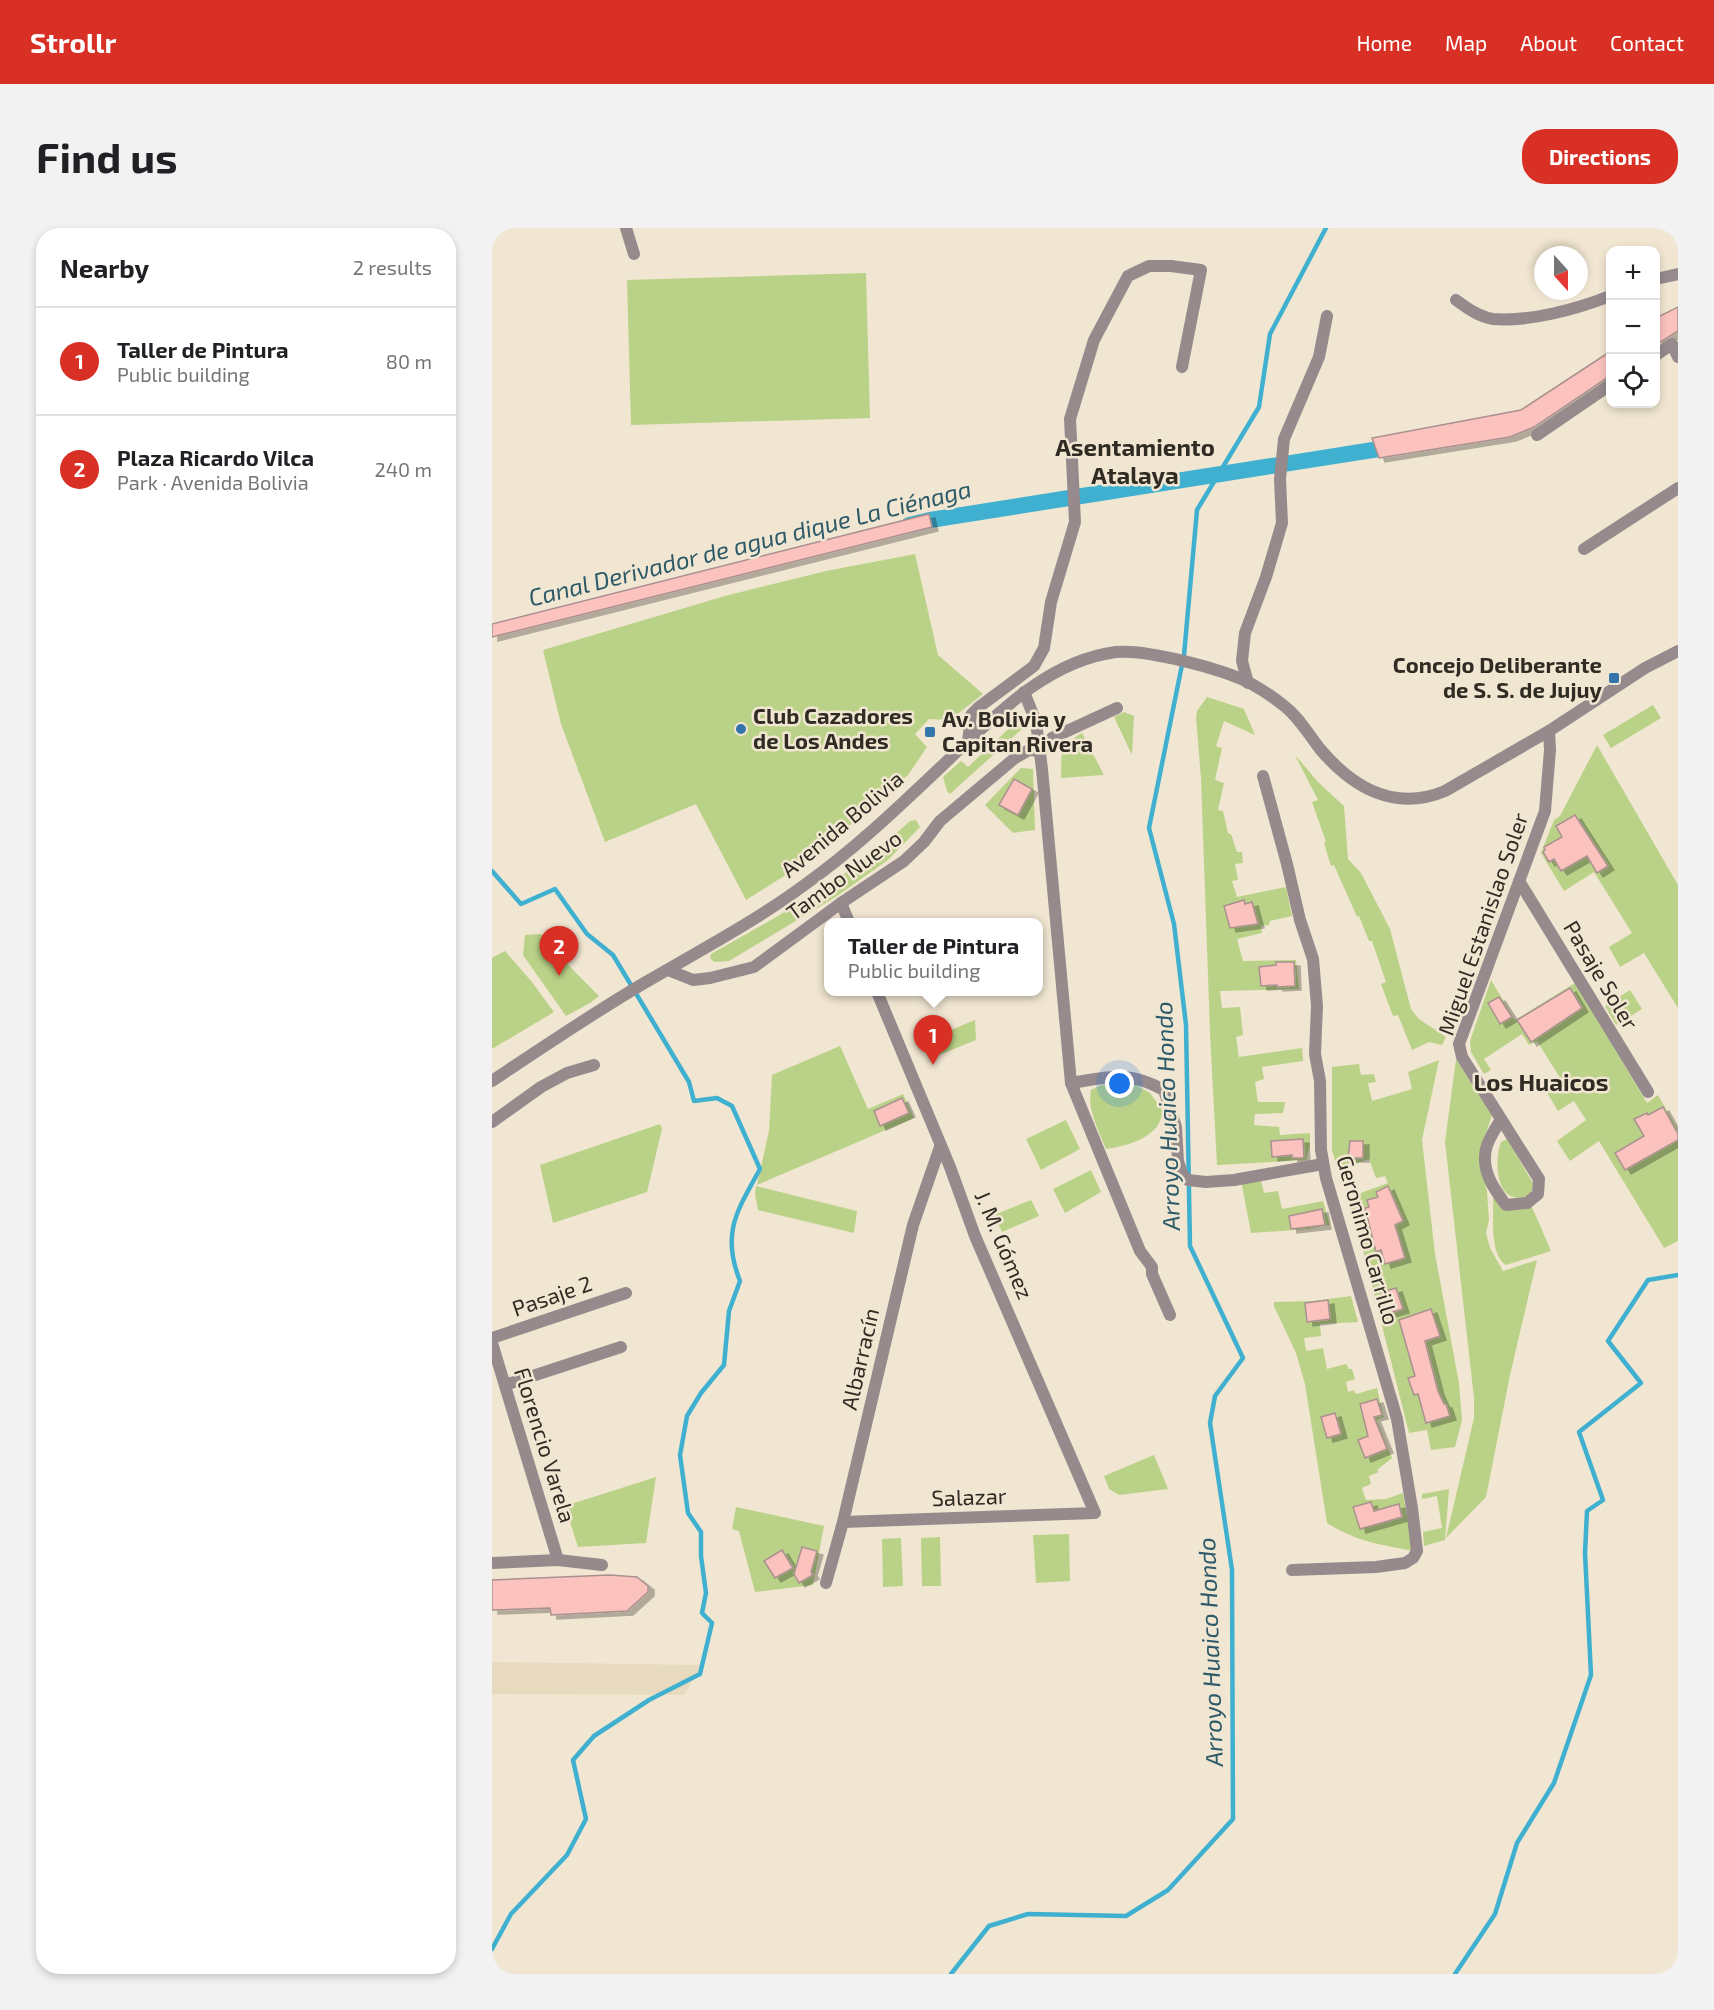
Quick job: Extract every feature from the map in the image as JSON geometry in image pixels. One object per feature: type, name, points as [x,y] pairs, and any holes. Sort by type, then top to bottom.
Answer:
[{"type":"street","points":[[627,228],[634,254]]},
{"type":"street","points":[[968,742],[971,715],[1034,666],[1044,648],[1051,602],[1075,522],[1070,419],[1094,340],[1128,276],[1149,266],[1201,270],[1182,367]]},
{"type":"street","points":[[1660,278],[1678,274]]},
{"type":"street","points":[[1456,300],[1475,313],[1492,319],[1558,312],[1606,298]]},
{"type":"street","points":[[1248,683],[1242,661],[1245,633],[1266,577],[1282,523],[1280,479],[1284,439],[1319,357],[1327,316]]},
{"type":"street","points":[[1657,354],[1675,342],[1678,357]]},
{"type":"street","points":[[1537,435],[1606,388]]},
{"type":"street","points":[[1584,549],[1678,488]]},
{"type":"street","name":"Avenida Bolivia","points":[[492,1081],[606,1006],[785,898],[834,864],[866,838],[1024,693],[1056,672],[1078,663],[1118,652],[1141,652],[1221,672],[1248,683],[1286,707],[1332,763],[1354,781],[1371,791],[1397,798],[1421,799],[1445,791],[1549,731],[1645,668],[1678,651]]},
{"type":"street","points":[[1024,693],[1036,723],[1040,751],[1071,1083],[1140,1251],[1152,1267],[1152,1274],[1170,1315]]},
{"type":"street","name":"Tambo Nuevo","points":[[668,970],[693,980],[754,967],[841,903],[904,861],[924,842],[940,821],[1016,758],[1029,750],[1040,751],[1052,738],[1117,708]]},
{"type":"street","name":"Miguel Estanislao Soler","points":[[1501,1119],[1486,1148],[1485,1167],[1491,1185],[1506,1205],[1527,1203],[1538,1194],[1539,1179],[1501,1119],[1462,1058],[1459,1044],[1545,811],[1549,731]]},
{"type":"street","name":"Geronimo Carrillo","points":[[1263,776],[1300,920],[1313,959],[1317,1006],[1315,1054],[1320,1081],[1323,1164],[1357,1288],[1397,1419],[1417,1551],[1413,1558],[1405,1563],[1376,1567],[1292,1570]]},
{"type":"street","name":"Pasaje Soler","points":[[1519,881],[1648,1092]]},
{"type":"street","points":[[841,903],[847,918]]},
{"type":"street","name":"J. M. Gómez","points":[[879,996],[975,1236],[1095,1513]]},
{"type":"street","points":[[492,1122],[567,1073],[594,1065]]},
{"type":"street","points":[[1071,1083],[1120,1076],[1149,1082],[1164,1090],[1176,1127],[1178,1161],[1182,1174],[1188,1180],[1206,1182],[1234,1180],[1323,1164]]},
{"type":"street","name":"Albarracín","points":[[826,1583],[843,1522],[913,1225],[940,1147]]},
{"type":"street","name":"Pasaje 2","points":[[492,1341],[626,1293]]},
{"type":"street","name":"Florencio Varela","points":[[492,1341],[558,1560]]},
{"type":"street","points":[[505,1385],[621,1347]]},
{"type":"street","name":"Salazar","points":[[843,1522],[1095,1513]]},
{"type":"street","points":[[492,1563],[558,1560],[602,1565]]},
{"type":"shaded area","points":[[492,1662],[702,1665],[684,1695],[492,1694]]},
{"type":"green space","points":[[866,273],[870,418],[631,425],[627,280]]},
{"type":"green space","name":"Club Cazadores de Los Andes","points":[[915,554],[938,655],[983,694],[950,720],[929,719],[915,734],[927,747],[908,775],[808,861],[746,900],[696,804],[605,842],[561,724],[543,650],[725,596],[826,571]]},
{"type":"green space","points":[[1207,697],[1244,709],[1255,735],[1224,721],[1216,746],[1222,748],[1215,780],[1224,783],[1218,810],[1223,811],[1228,833],[1231,834],[1237,852],[1242,852],[1243,863],[1235,864],[1238,880],[1232,881],[1237,897],[1286,887],[1292,916],[1270,921],[1269,925],[1261,926],[1262,933],[1237,939],[1243,961],[1296,960],[1299,989],[1220,991],[1222,1008],[1240,1007],[1243,1035],[1236,1037],[1239,1057],[1302,1048],[1303,1061],[1262,1067],[1264,1079],[1255,1082],[1258,1102],[1285,1102],[1283,1113],[1255,1114],[1254,1125],[1279,1127],[1280,1135],[1310,1133],[1306,1160],[1217,1165],[1201,778],[1196,717],[1197,711]]},
{"type":"green space","points":[[1653,705],[1661,718],[1611,748],[1603,735]]},
{"type":"green space","points":[[1124,712],[1134,716],[1132,755],[1114,717]]},
{"type":"green space","points":[[1020,718],[1024,721],[1024,727],[950,794],[943,777],[961,761],[968,767]]},
{"type":"green space","points":[[1082,733],[1104,775],[1061,778],[1061,762],[1065,746]]},
{"type":"green space","points":[[1597,745],[1678,885],[1678,1008],[1644,953],[1620,967],[1609,947],[1632,933],[1594,872],[1564,891],[1541,853],[1554,820],[1560,816]]},
{"type":"green space","points":[[1295,755],[1319,783],[1344,806],[1348,859],[1361,873],[1390,929],[1411,1009],[1419,1019],[1446,1037],[1442,1045],[1429,1042],[1412,1050],[1398,1015],[1393,1016],[1381,984],[1386,982],[1372,941],[1369,941],[1359,916],[1357,917],[1334,865],[1331,866],[1324,843],[1326,842],[1312,802],[1318,800]]},
{"type":"green space","points":[[1021,768],[1033,769],[1035,830],[1013,833],[985,805]]},
{"type":"green space","points":[[916,820],[920,827],[888,860],[834,898],[729,961],[714,962],[710,958],[711,954],[840,877],[888,841],[910,821]]},
{"type":"green space","points":[[541,934],[599,996],[566,1016],[523,955],[525,935]]},
{"type":"green space","points":[[505,951],[554,1012],[492,1049],[492,958]]},
{"type":"green space","points":[[1491,980],[1515,1020],[1575,983],[1647,1103],[1658,1095],[1678,1130],[1676,1133],[1678,1133],[1678,1241],[1664,1248],[1599,1141],[1570,1161],[1557,1141],[1586,1120],[1574,1101],[1558,1111],[1546,1091],[1562,1081],[1537,1041],[1529,1045],[1522,1034],[1484,1059],[1491,1070],[1484,1074],[1471,1052],[1470,1041]]},
{"type":"green space","points":[[1630,990],[1642,1009],[1616,1025],[1605,1006]]},
{"type":"green space","points":[[975,1020],[976,1040],[929,1059],[922,1042]]},
{"type":"green space","points":[[840,1046],[868,1109],[903,1094],[914,1118],[757,1185],[769,1131],[772,1075]]},
{"type":"green space","points":[[1456,1059],[1492,1115],[1484,1140],[1481,1165],[1487,1191],[1489,1220],[1486,1233],[1490,1248],[1503,1271],[1537,1260],[1510,1375],[1486,1497],[1446,1538],[1474,1418],[1474,1398],[1445,1142]]},
{"type":"green space","points":[[1439,1060],[1422,1140],[1435,1254],[1459,1383],[1462,1420],[1455,1447],[1431,1450],[1427,1430],[1409,1433],[1361,1242],[1347,1198],[1388,1183],[1385,1176],[1376,1178],[1369,1159],[1338,1170],[1332,1150],[1332,1067],[1359,1064],[1361,1075],[1374,1074],[1376,1082],[1368,1083],[1372,1101],[1412,1089],[1408,1072]]},
{"type":"green space","points":[[1134,1084],[1150,1093],[1164,1112],[1154,1130],[1142,1139],[1120,1147],[1106,1149],[1092,1113],[1091,1090],[1101,1085]]},
{"type":"green space","points":[[1066,1120],[1080,1149],[1041,1170],[1026,1139]]},
{"type":"green space","points":[[660,1124],[662,1129],[647,1192],[553,1223],[540,1165]]},
{"type":"green space","points":[[1507,1139],[1533,1183],[1533,1189],[1522,1198],[1507,1193],[1499,1178],[1499,1147],[1501,1142]]},
{"type":"green space","points":[[1091,1170],[1101,1192],[1065,1213],[1053,1189]]},
{"type":"green space","points":[[1259,1171],[1264,1193],[1278,1191],[1282,1209],[1323,1201],[1330,1225],[1309,1229],[1251,1233],[1240,1175]]},
{"type":"green space","points":[[756,1186],[857,1211],[854,1233],[758,1210]]},
{"type":"green space","points":[[1493,1197],[1522,1209],[1532,1207],[1551,1251],[1506,1265],[1501,1260],[1495,1244]]},
{"type":"green space","points":[[1031,1200],[1039,1216],[1002,1232],[994,1215]]},
{"type":"green space","points":[[1351,1296],[1358,1322],[1320,1324],[1321,1336],[1304,1338],[1306,1351],[1323,1348],[1327,1369],[1346,1364],[1349,1369],[1352,1369],[1355,1379],[1346,1382],[1348,1392],[1353,1390],[1356,1394],[1377,1388],[1384,1417],[1377,1420],[1392,1458],[1377,1470],[1379,1472],[1369,1476],[1371,1484],[1362,1488],[1366,1500],[1386,1499],[1403,1493],[1413,1551],[1358,1538],[1327,1523],[1305,1384],[1296,1353],[1274,1306],[1274,1302],[1313,1301]]},
{"type":"green space","points":[[1154,1455],[1168,1489],[1119,1495],[1109,1489],[1104,1476]]},
{"type":"green space","points":[[656,1477],[646,1543],[578,1547],[565,1506]]},
{"type":"green space","points":[[1449,1489],[1445,1540],[1424,1546],[1423,1532],[1442,1528],[1437,1496],[1422,1499],[1422,1494]]},
{"type":"green space","points":[[736,1507],[824,1526],[813,1585],[755,1592],[739,1531],[732,1529]]},
{"type":"green space","points":[[1069,1534],[1070,1581],[1036,1583],[1033,1535]]},
{"type":"green space","points":[[940,1537],[941,1586],[922,1586],[921,1538]]},
{"type":"green space","points":[[901,1538],[903,1586],[883,1587],[882,1539]]},
{"type":"building","points":[[1678,307],[1678,331],[1660,342],[1660,316]]},
{"type":"building","points":[[1606,354],[1606,378],[1534,427],[1510,437],[1379,458],[1372,438],[1521,410]]},
{"type":"building","points":[[929,514],[932,527],[492,637],[492,624]]},
{"type":"building","points":[[1014,779],[1032,789],[1018,815],[999,805]]},
{"type":"building","points":[[1575,815],[1608,866],[1597,873],[1587,856],[1561,871],[1554,859],[1549,862],[1543,852],[1544,847],[1562,837],[1556,826]]},
{"type":"building","points":[[1244,900],[1245,904],[1252,902],[1258,924],[1230,928],[1224,906]]},
{"type":"building","points":[[1276,962],[1294,962],[1295,986],[1261,986],[1259,967],[1276,965]]},
{"type":"building","points":[[1570,988],[1582,1008],[1531,1042],[1517,1020]]},
{"type":"building","points":[[1499,997],[1512,1017],[1500,1024],[1488,1003]]},
{"type":"building","points":[[902,1098],[909,1113],[880,1126],[874,1111]]},
{"type":"building","points":[[1663,1107],[1678,1134],[1678,1140],[1625,1170],[1615,1153],[1644,1136],[1634,1119]]},
{"type":"building","points":[[1303,1139],[1304,1158],[1292,1158],[1292,1155],[1272,1157],[1271,1141]]},
{"type":"building","points":[[1350,1141],[1363,1141],[1363,1158],[1348,1158]]},
{"type":"building","points":[[1388,1186],[1403,1221],[1395,1225],[1405,1258],[1385,1264],[1381,1250],[1376,1252],[1365,1208],[1369,1207],[1367,1200],[1378,1197],[1376,1192]]},
{"type":"building","points":[[1322,1209],[1325,1225],[1291,1229],[1289,1216]]},
{"type":"building","points":[[1396,1288],[1403,1309],[1389,1313],[1382,1292]]},
{"type":"building","points":[[1328,1300],[1330,1319],[1307,1322],[1305,1303]]},
{"type":"building","points":[[1431,1309],[1440,1336],[1425,1341],[1438,1391],[1450,1416],[1426,1423],[1418,1394],[1414,1395],[1408,1378],[1415,1376],[1399,1320]]},
{"type":"building","points":[[1377,1399],[1382,1415],[1374,1417],[1387,1449],[1365,1458],[1358,1440],[1368,1436],[1360,1404]]},
{"type":"building","points":[[1335,1413],[1341,1434],[1327,1438],[1321,1417]]},
{"type":"building","points":[[1371,1502],[1374,1511],[1399,1504],[1402,1517],[1360,1529],[1353,1507]]},
{"type":"building","points":[[802,1547],[817,1551],[811,1572],[813,1575],[799,1583],[794,1574]]},
{"type":"building","points":[[782,1550],[793,1568],[775,1578],[764,1561]]},
{"type":"building","points":[[610,1575],[637,1577],[648,1586],[648,1592],[627,1611],[551,1615],[550,1608],[492,1610],[492,1580]]},
{"type":"waterway","name":"Arroyo Huaico Hondo","points":[[951,1974],[989,1926],[1028,1914],[1126,1916],[1168,1890],[1233,1819],[1232,1570],[1210,1423],[1215,1396],[1243,1358],[1190,1246],[1186,1025],[1174,924],[1149,828],[1184,655],[1197,510],[1259,407],[1270,334],[1326,228]]},
{"type":"waterway","name":"Canal Derivador de agua dique La Ciénaga","points":[[909,525],[1398,446]]},
{"type":"waterway","name":"Arroyo Huaico Hondo","points":[[492,871],[521,904],[555,889],[587,934],[613,955],[689,1082],[694,1101],[717,1098],[732,1106],[760,1169],[744,1197],[734,1223],[732,1249],[740,1281],[729,1311],[724,1365],[701,1393],[687,1416],[680,1455],[688,1513],[701,1532],[701,1556],[706,1593],[702,1613],[712,1623],[700,1674],[649,1700],[594,1736],[573,1760],[586,1819],[567,1855],[511,1914],[492,1949]]},
{"type":"waterway","points":[[1455,1974],[1495,1914],[1517,1843],[1554,1783],[1591,1675],[1585,1553],[1587,1511],[1603,1500],[1579,1432],[1641,1383],[1608,1341],[1648,1280],[1678,1275]]},
{"type":"place","name":"Concejo Deliberante de S. S. de Jujuy","points":[[1614,678]]},
{"type":"place","name":"Club Cazadores de Los Andes","points":[[741,729]]},
{"type":"place","name":"Av. Bolivia y Capitan Rivera","points":[[930,732]]},
{"type":"place","name":"Plaza Ricardo Vilca","points":[[559,976]]},
{"type":"place","name":"Taller de Pintura","points":[[933,1065]]},
{"type":"district","name":"Asentamiento Atalaya","points":[[1135,462]]},
{"type":"district","name":"Los Huaicos","points":[[1541,1083]]}]
